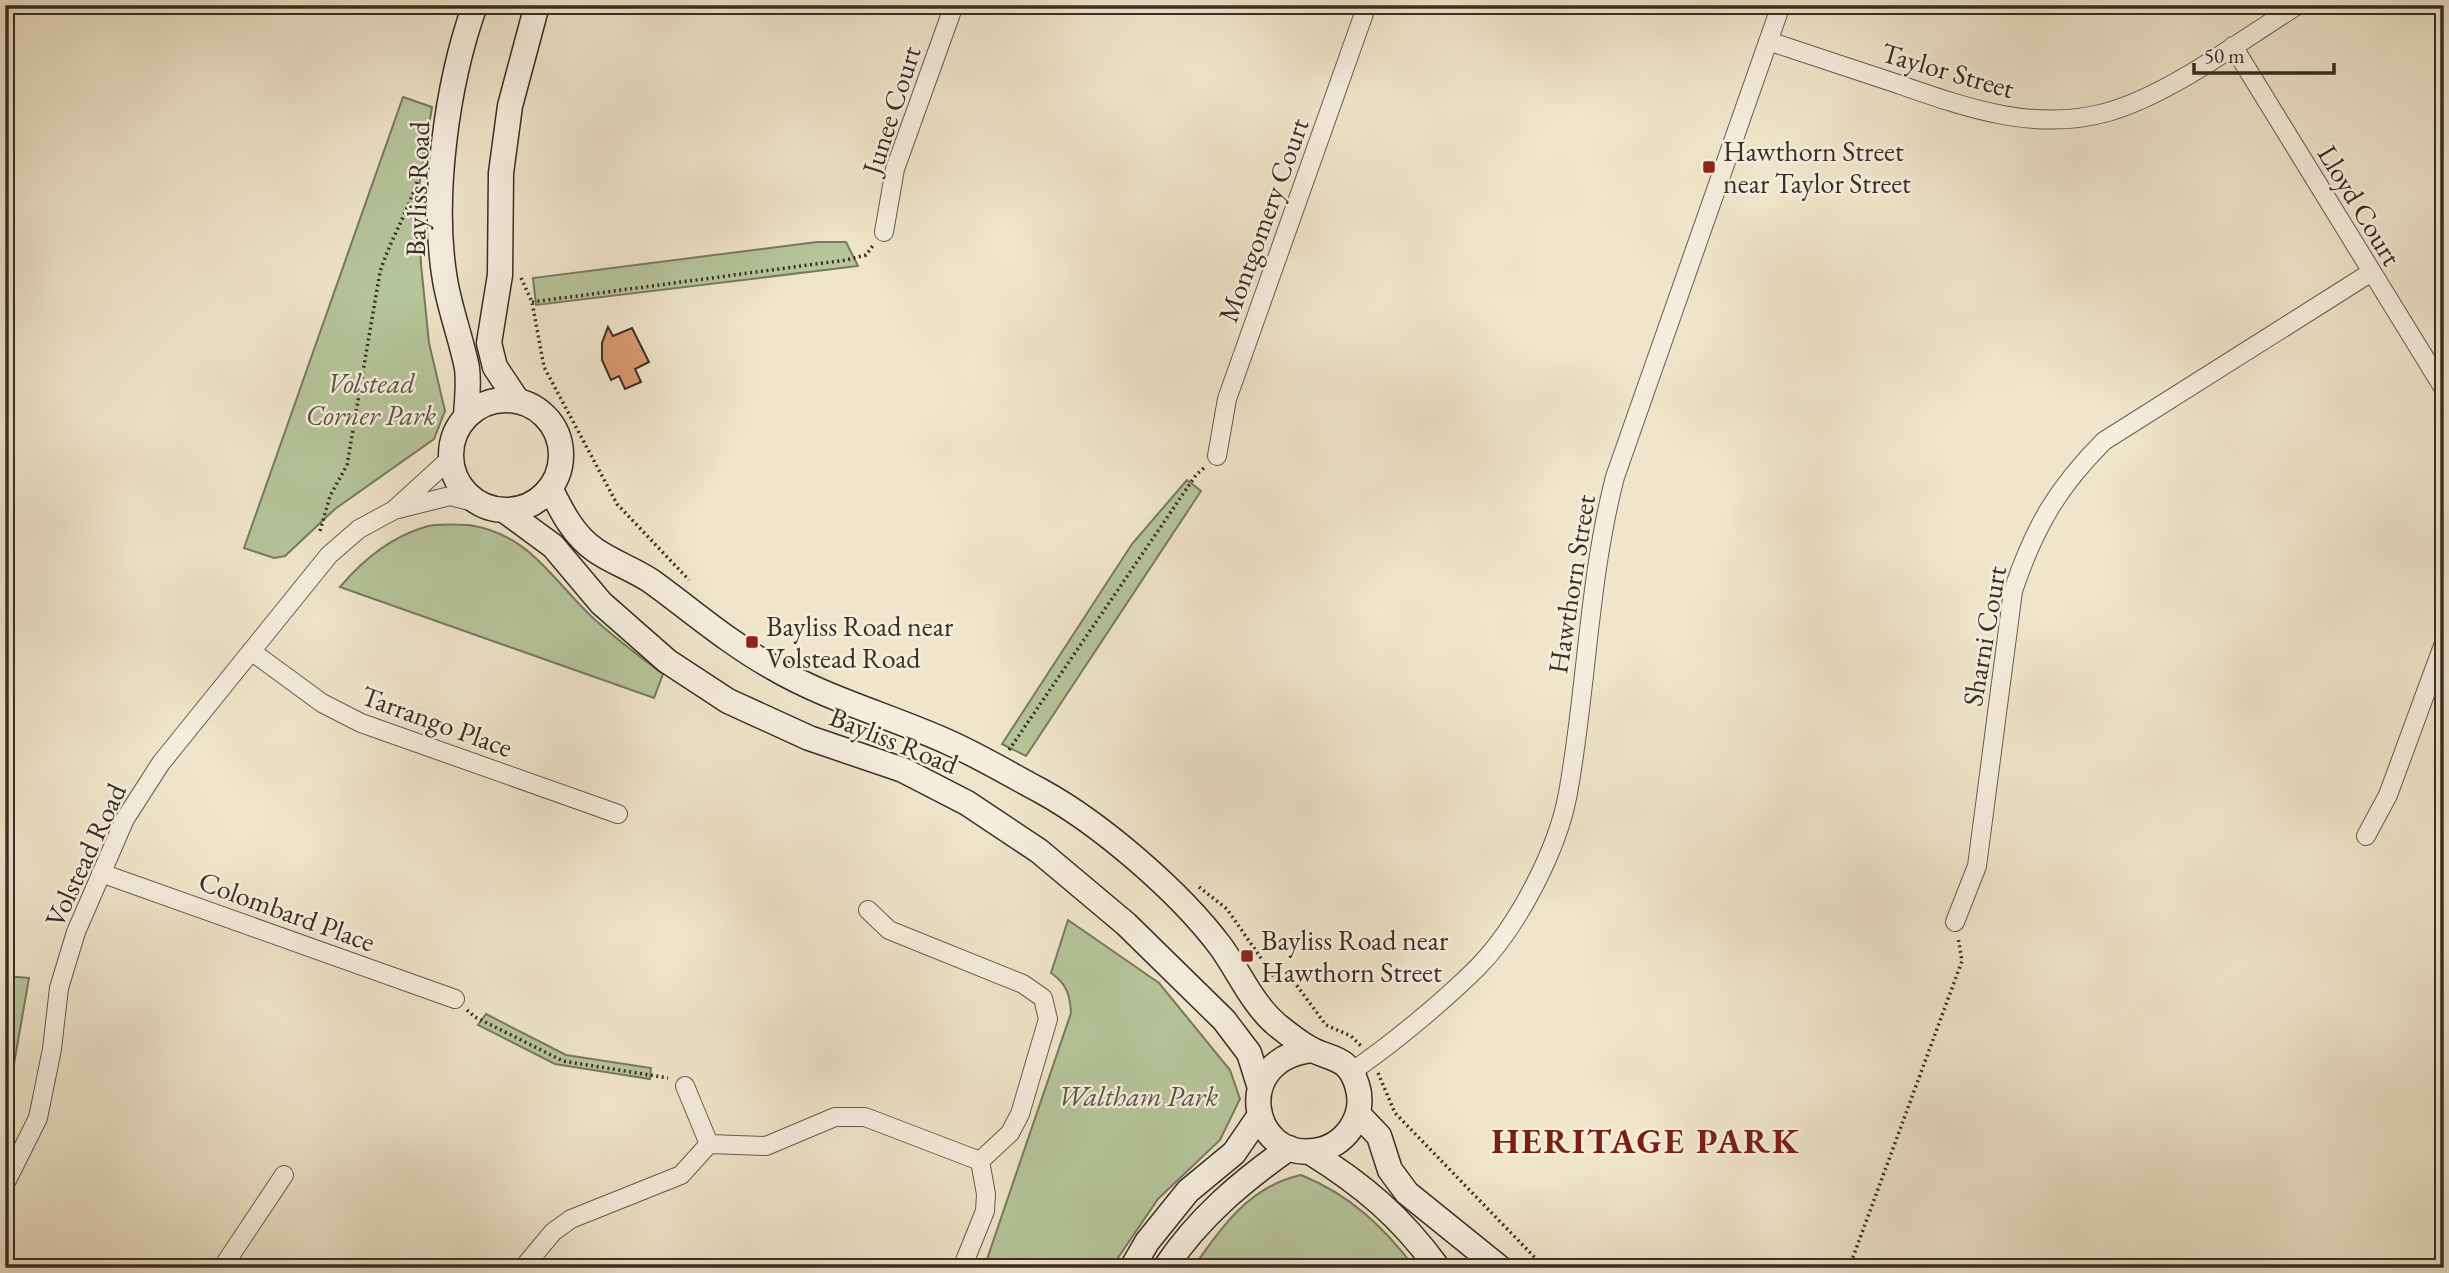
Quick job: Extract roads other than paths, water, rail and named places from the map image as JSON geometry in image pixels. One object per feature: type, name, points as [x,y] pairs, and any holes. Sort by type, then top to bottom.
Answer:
[{"type":"street","name":"Bayliss Road","points":[[475,5],[455,75],[448,113],[441,204],[444,278],[467,371],[466,416],[457,429],[451,458],[460,485],[553,546],[601,603],[667,661],[728,701],[808,738],[903,770],[967,803],[1039,851],[1126,924],[1224,1020],[1249,1053],[1260,1088],[1260,1115]]},
{"type":"street","points":[[517,400],[495,367],[489,343],[500,275],[501,173],[510,106],[537,5]]},
{"type":"street","name":"Junee Court","points":[[884,232],[895,169],[954,5]]},
{"type":"street","name":"Montgomery Court","points":[[1217,456],[1227,399],[1367,5]]},
{"type":"street","name":"Hawthorn Street","points":[[1351,1072],[1372,1058],[1479,966],[1520,910],[1547,857],[1568,796],[1601,533],[1615,477],[1781,5]]},
{"type":"street","name":"Taylor Street","points":[[1768,41],[1981,113],[2029,120],[2107,113],[2152,95],[2298,5]]},
{"type":"street","name":"Lloyd Court","points":[[2233,46],[2370,273],[2444,389]]},
{"type":"street","name":"Sharni Court","points":[[1955,922],[1977,866],[2013,591],[2026,552],[2044,514],[2071,474],[2104,442],[2136,418],[2370,273]]},
{"type":"street","points":[[466,416],[481,405],[498,400],[517,400],[534,407],[548,419],[557,435],[561,453],[558,471],[550,488],[537,500],[522,508],[493,507]]},
{"type":"street","name":"Volstead Road","points":[[5,1184],[38,1118],[52,1049],[59,988],[76,932],[125,819],[161,763],[329,555],[359,529],[394,510],[451,458]]},
{"type":"street","name":"Bayliss Road","points":[[550,488],[568,522],[593,549],[645,577],[704,623],[772,667],[832,698],[950,743],[1046,794],[1116,843],[1171,892],[1219,945],[1275,1024],[1312,1050],[1340,1061],[1351,1072]]},
{"type":"street","name":"Volstead Road","points":[[394,510],[450,496],[493,507]]},
{"type":"street","points":[[2366,836],[2388,795],[2444,643]]},
{"type":"street","name":"Tarrango Place","points":[[251,651],[322,703],[362,723],[618,814]]},
{"type":"street","name":"Colombard Place","points":[[101,873],[455,999]]},
{"type":"street","points":[[868,909],[889,930],[1023,984],[1043,998],[1048,1018],[1020,1114],[1010,1133],[980,1161]]},
{"type":"street","points":[[1260,1088],[1267,1072],[1279,1060],[1295,1052],[1312,1050]]},
{"type":"street","points":[[1165,1268],[1209,1212],[1248,1177],[1300,1150],[1326,1149],[1341,1141],[1352,1129],[1358,1114],[1357,1085],[1351,1072]]},
{"type":"street","points":[[685,1086],[709,1143]]},
{"type":"street","points":[[1358,1114],[1378,1136],[1390,1170],[1407,1193],[1500,1268]]},
{"type":"street","points":[[1132,1268],[1147,1242],[1188,1191],[1234,1153],[1260,1115],[1271,1135],[1358,1182],[1388,1208],[1438,1268]]},
{"type":"street","points":[[709,1143],[765,1146],[835,1117],[865,1117],[980,1161]]},
{"type":"street","points":[[523,1268],[554,1232],[571,1219],[681,1175],[709,1143]]},
{"type":"street","points":[[962,1268],[985,1211],[980,1161]]},
{"type":"street","points":[[222,1268],[284,1175]]},
{"type":"place","name":"Hawthorn Street near Taylor Street","points":[[1709,167]]},
{"type":"place","name":"Bayliss Road near Volstead Road","points":[[752,642]]},
{"type":"place","name":"Bayliss Road near Hawthorn Street","points":[[1247,956]]},
{"type":"district","name":"HERITAGE PARK","points":[[1646,1140]]},
{"type":"park label","name":"Volstead Corner Park","points":[[371,399]]},
{"type":"park label","name":"Waltham Park","points":[[1138,1096]]}]
